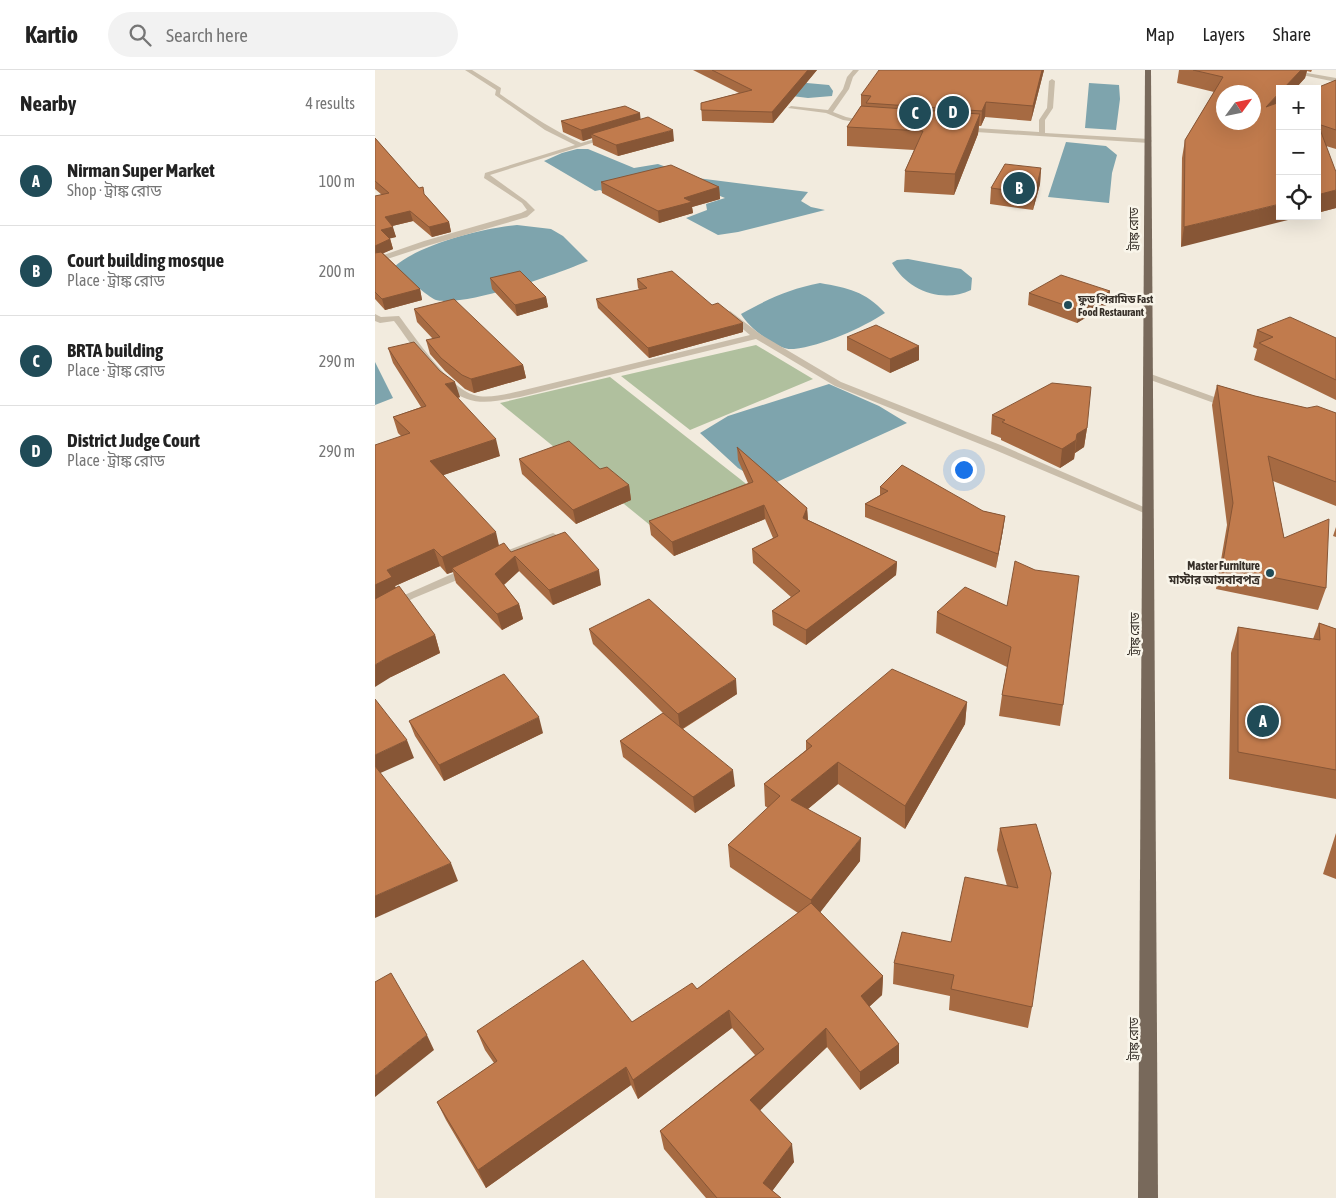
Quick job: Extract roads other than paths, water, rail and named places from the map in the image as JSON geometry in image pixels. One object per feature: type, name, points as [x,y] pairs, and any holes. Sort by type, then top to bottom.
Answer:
[{"type":"main road","name":"ট্রাঙ্ক রোড","points":[[1148,1198],[1149,70]]},
{"type":"street","points":[[468,70],[499,89],[497,94],[507,102],[559,136],[579,145]]},
{"type":"street","points":[[830,112],[856,70]]},
{"type":"street","points":[[1281,70],[1336,80]]},
{"type":"street","points":[[1042,135],[1042,120],[1050,108],[1053,81]]},
{"type":"street","points":[[791,108],[830,112],[845,119],[871,123]]},
{"type":"street","points":[[954,129],[1149,141]]},
{"type":"street","points":[[375,261],[436,240],[524,215],[531,210],[524,202],[486,176],[487,174],[612,135]]},
{"type":"street","points":[[726,311],[757,336],[838,384],[1149,511]]},
{"type":"street","points":[[375,317],[380,320],[396,318],[449,382],[468,396],[487,399],[520,394],[757,336]]},
{"type":"street","points":[[1149,376],[1237,408]]},
{"type":"street","points":[[375,614],[395,601],[436,586],[553,536]]},
{"type":"water","points":[[774,80],[829,85],[833,91],[832,96],[808,98],[760,92]]},
{"type":"water","points":[[1089,83],[1119,85],[1120,99],[1116,130],[1085,128]]},
{"type":"water","points":[[1066,142],[1106,146],[1117,155],[1112,173],[1109,203],[1048,197]]},
{"type":"water","points":[[577,149],[588,149],[634,168],[658,164],[697,178],[808,192],[801,201],[811,207],[825,210],[738,232],[718,235],[686,218],[707,210],[706,204],[725,198],[698,187],[618,199],[600,190],[595,191],[544,161]]},
{"type":"water","points":[[517,225],[551,229],[563,236],[588,261],[512,288],[468,299],[450,301],[432,298],[394,267],[419,251],[435,244],[487,230]]},
{"type":"water","points":[[908,259],[961,269],[972,278],[971,290],[949,295],[937,295],[926,292],[907,281],[892,263],[897,260]]},
{"type":"water","points":[[820,283],[863,295],[885,313],[841,336],[794,349],[787,349],[765,338],[750,326],[741,314],[779,295]]},
{"type":"water","points":[[375,362],[393,398],[375,405]]},
{"type":"water","points":[[829,384],[879,406],[907,423],[768,486],[738,468],[700,433],[728,416]]},
{"type":"place","name":"District Judge Court","points":[[953,112]]},
{"type":"place","name":"BRTA building","points":[[915,113]]},
{"type":"place","name":"Court building mosque","points":[[1019,188]]},
{"type":"place","name":"ফুড পিরামিড Fast Food Restaurant","points":[[1068,305]]},
{"type":"place","name":"Master Furniture মাস্টার আসবাবপত্র","points":[[1270,573]]},
{"type":"place","name":"Nirman Super Market","points":[[1263,721]]}]
